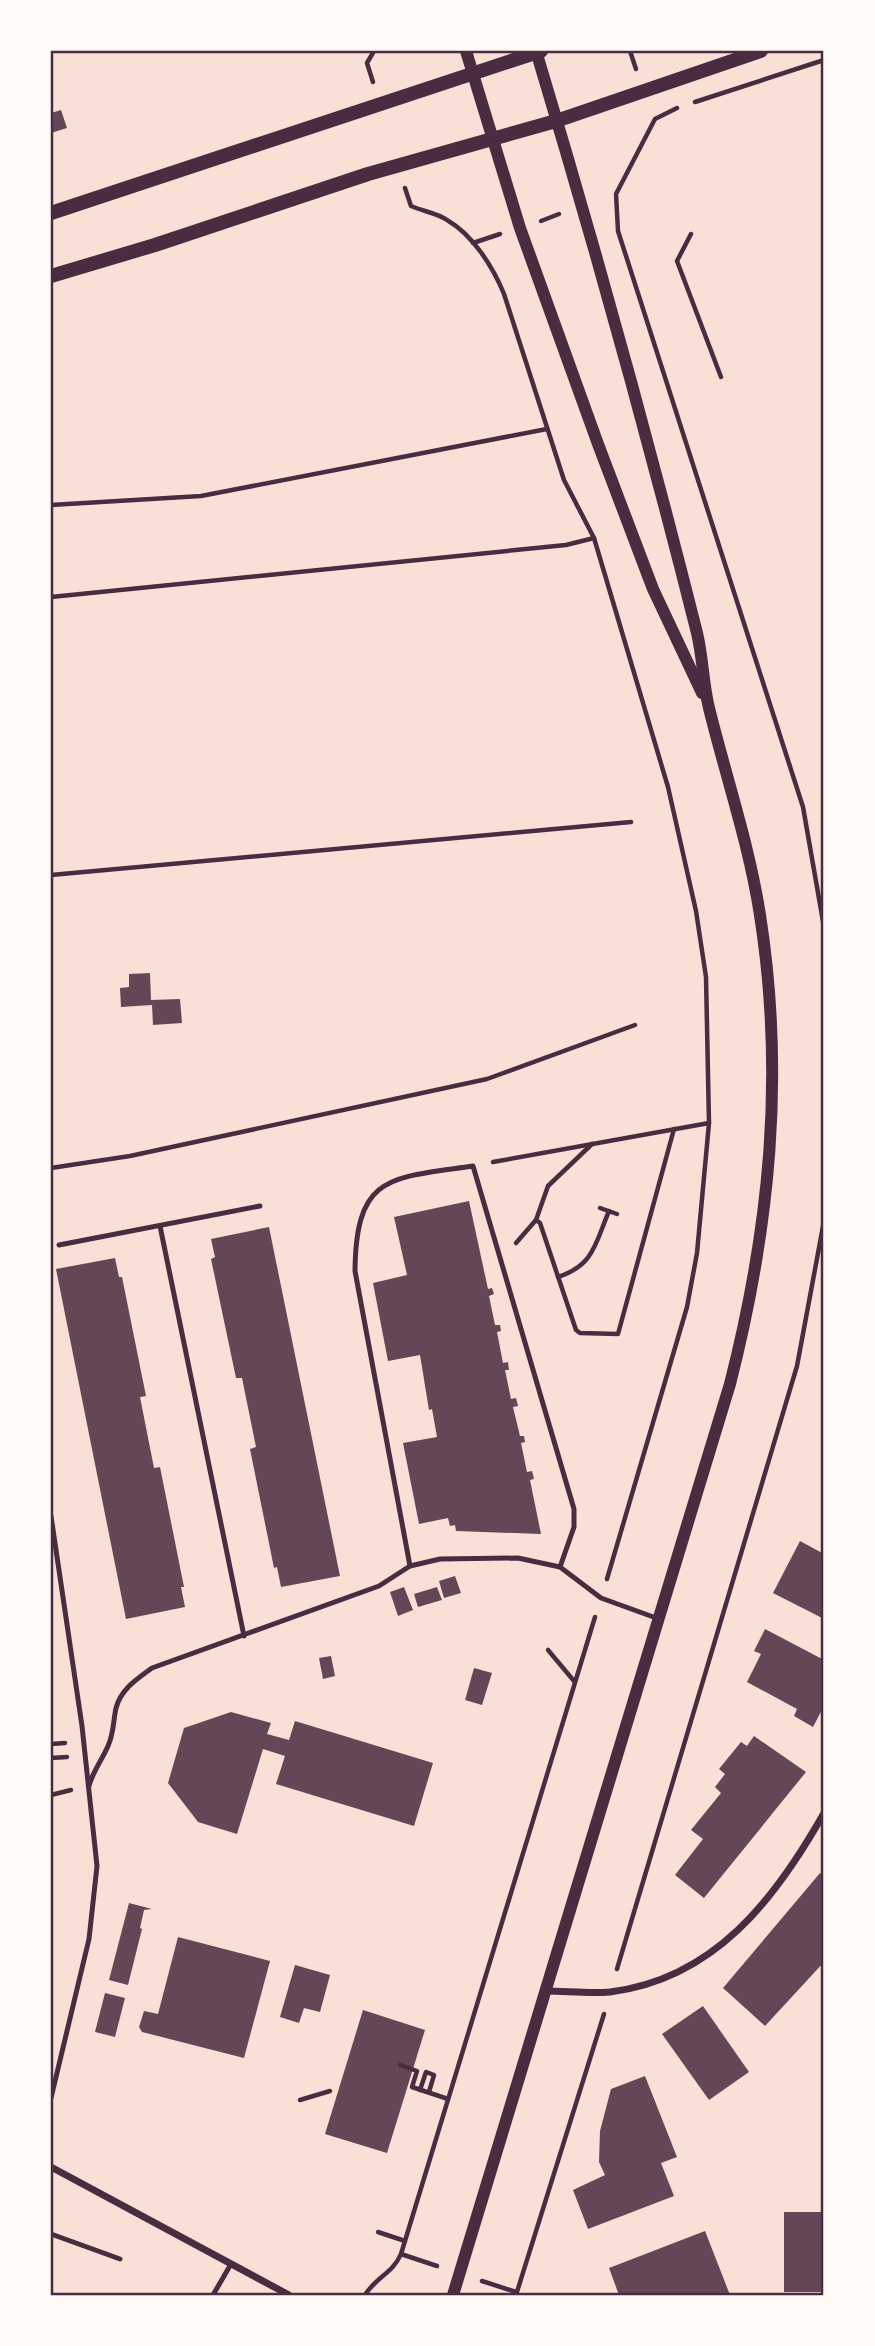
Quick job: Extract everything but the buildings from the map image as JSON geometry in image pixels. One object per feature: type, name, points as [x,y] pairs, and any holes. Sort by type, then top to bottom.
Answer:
[{"type":"main road","points":[[51,213],[537,51]]},
{"type":"main road","points":[[51,276],[155,245],[368,174],[556,121],[761,51]]},
{"type":"street","points":[[466,51],[524,240],[653,589],[709,706]]},
{"type":"street","points":[[453,2295],[659,1619],[744,1326],[763,1229],[771,1132],[772,1022],[760,912],[742,826],[709,706],[698,639],[652,463],[537,51]]},
{"type":"street","points":[[545,1991],[610,1992],[684,1970],[711,1953],[739,1931],[777,1888],[824,1813]]},
{"type":"street","points":[[51,2167],[289,2295]]},
{"type":"lane","points":[[410,1566],[355,1271],[359,1219],[368,1199],[401,1176],[473,1166],[574,1509],[574,1527],[560,1567]]},
{"type":"lane","points":[[59,1245],[260,1206]]},
{"type":"lane","points":[[160,1226],[244,1636]]},
{"type":"lane","points":[[51,1516],[89,1786],[97,1866],[89,1939],[51,2098]]},
{"type":"lane","points":[[89,1786],[94,1768],[107,1750],[115,1728],[117,1707],[127,1686],[152,1668],[379,1586],[410,1566],[440,1559],[518,1558],[560,1567],[601,1598],[659,1619]]},
{"type":"lane","points":[[51,2234],[120,2259]]},
{"type":"lane","points":[[214,2295],[231,2264]]},
{"type":"path","points":[[370,73],[368,63],[374,51]]},
{"type":"path","points":[[630,51],[636,66]]},
{"type":"path","points":[[692,103],[824,60]]},
{"type":"path","points":[[680,107],[655,119],[617,194],[618,231],[803,807],[824,927]]},
{"type":"path","points":[[365,2295],[374,2281],[393,2269],[401,2254],[687,1307],[697,1253],[709,1122],[706,977],[696,911],[668,787],[594,538],[565,480],[496,275],[473,243],[447,220],[411,206],[407,193]]},
{"type":"path","points":[[609,198],[617,194]]},
{"type":"path","points":[[691,234],[677,261],[721,377]]},
{"type":"path","points":[[473,243],[486,239]]},
{"type":"path","points":[[51,505],[201,496],[547,429]]},
{"type":"path","points":[[51,597],[566,545],[594,538]]},
{"type":"path","points":[[51,875],[631,821]]},
{"type":"path","points":[[51,1167],[130,1156],[487,1079],[635,1025]]},
{"type":"path","points":[[500,1161],[709,1122]]},
{"type":"path","points":[[536,1220],[540,1223],[576,1330],[580,1333],[618,1334],[674,1129]]},
{"type":"path","points":[[501,1254],[512,1248],[536,1220],[548,1186],[593,1143]]},
{"type":"path","points":[[600,1208],[617,1214]]},
{"type":"path","points":[[558,1278],[587,1263],[608,1211]]},
{"type":"path","points":[[615,1974],[797,1366],[824,1222]]},
{"type":"path","points":[[548,1650],[575,1682]]},
{"type":"path","points":[[66,1742],[69,1768]]},
{"type":"path","points":[[51,1758],[68,1757]]},
{"type":"path","points":[[71,1779],[73,1801]]},
{"type":"path","points":[[507,2289],[516,2294],[605,2009]]},
{"type":"path","points":[[400,2065],[417,2071],[412,2087],[448,2099]]},
{"type":"path","points":[[420,2090],[426,2072],[434,2075],[429,2092]]},
{"type":"path","points":[[300,2100],[330,2091]]},
{"type":"path","points":[[378,2232],[405,2241]]},
{"type":"path","points":[[401,2254],[427,2263]]}]
